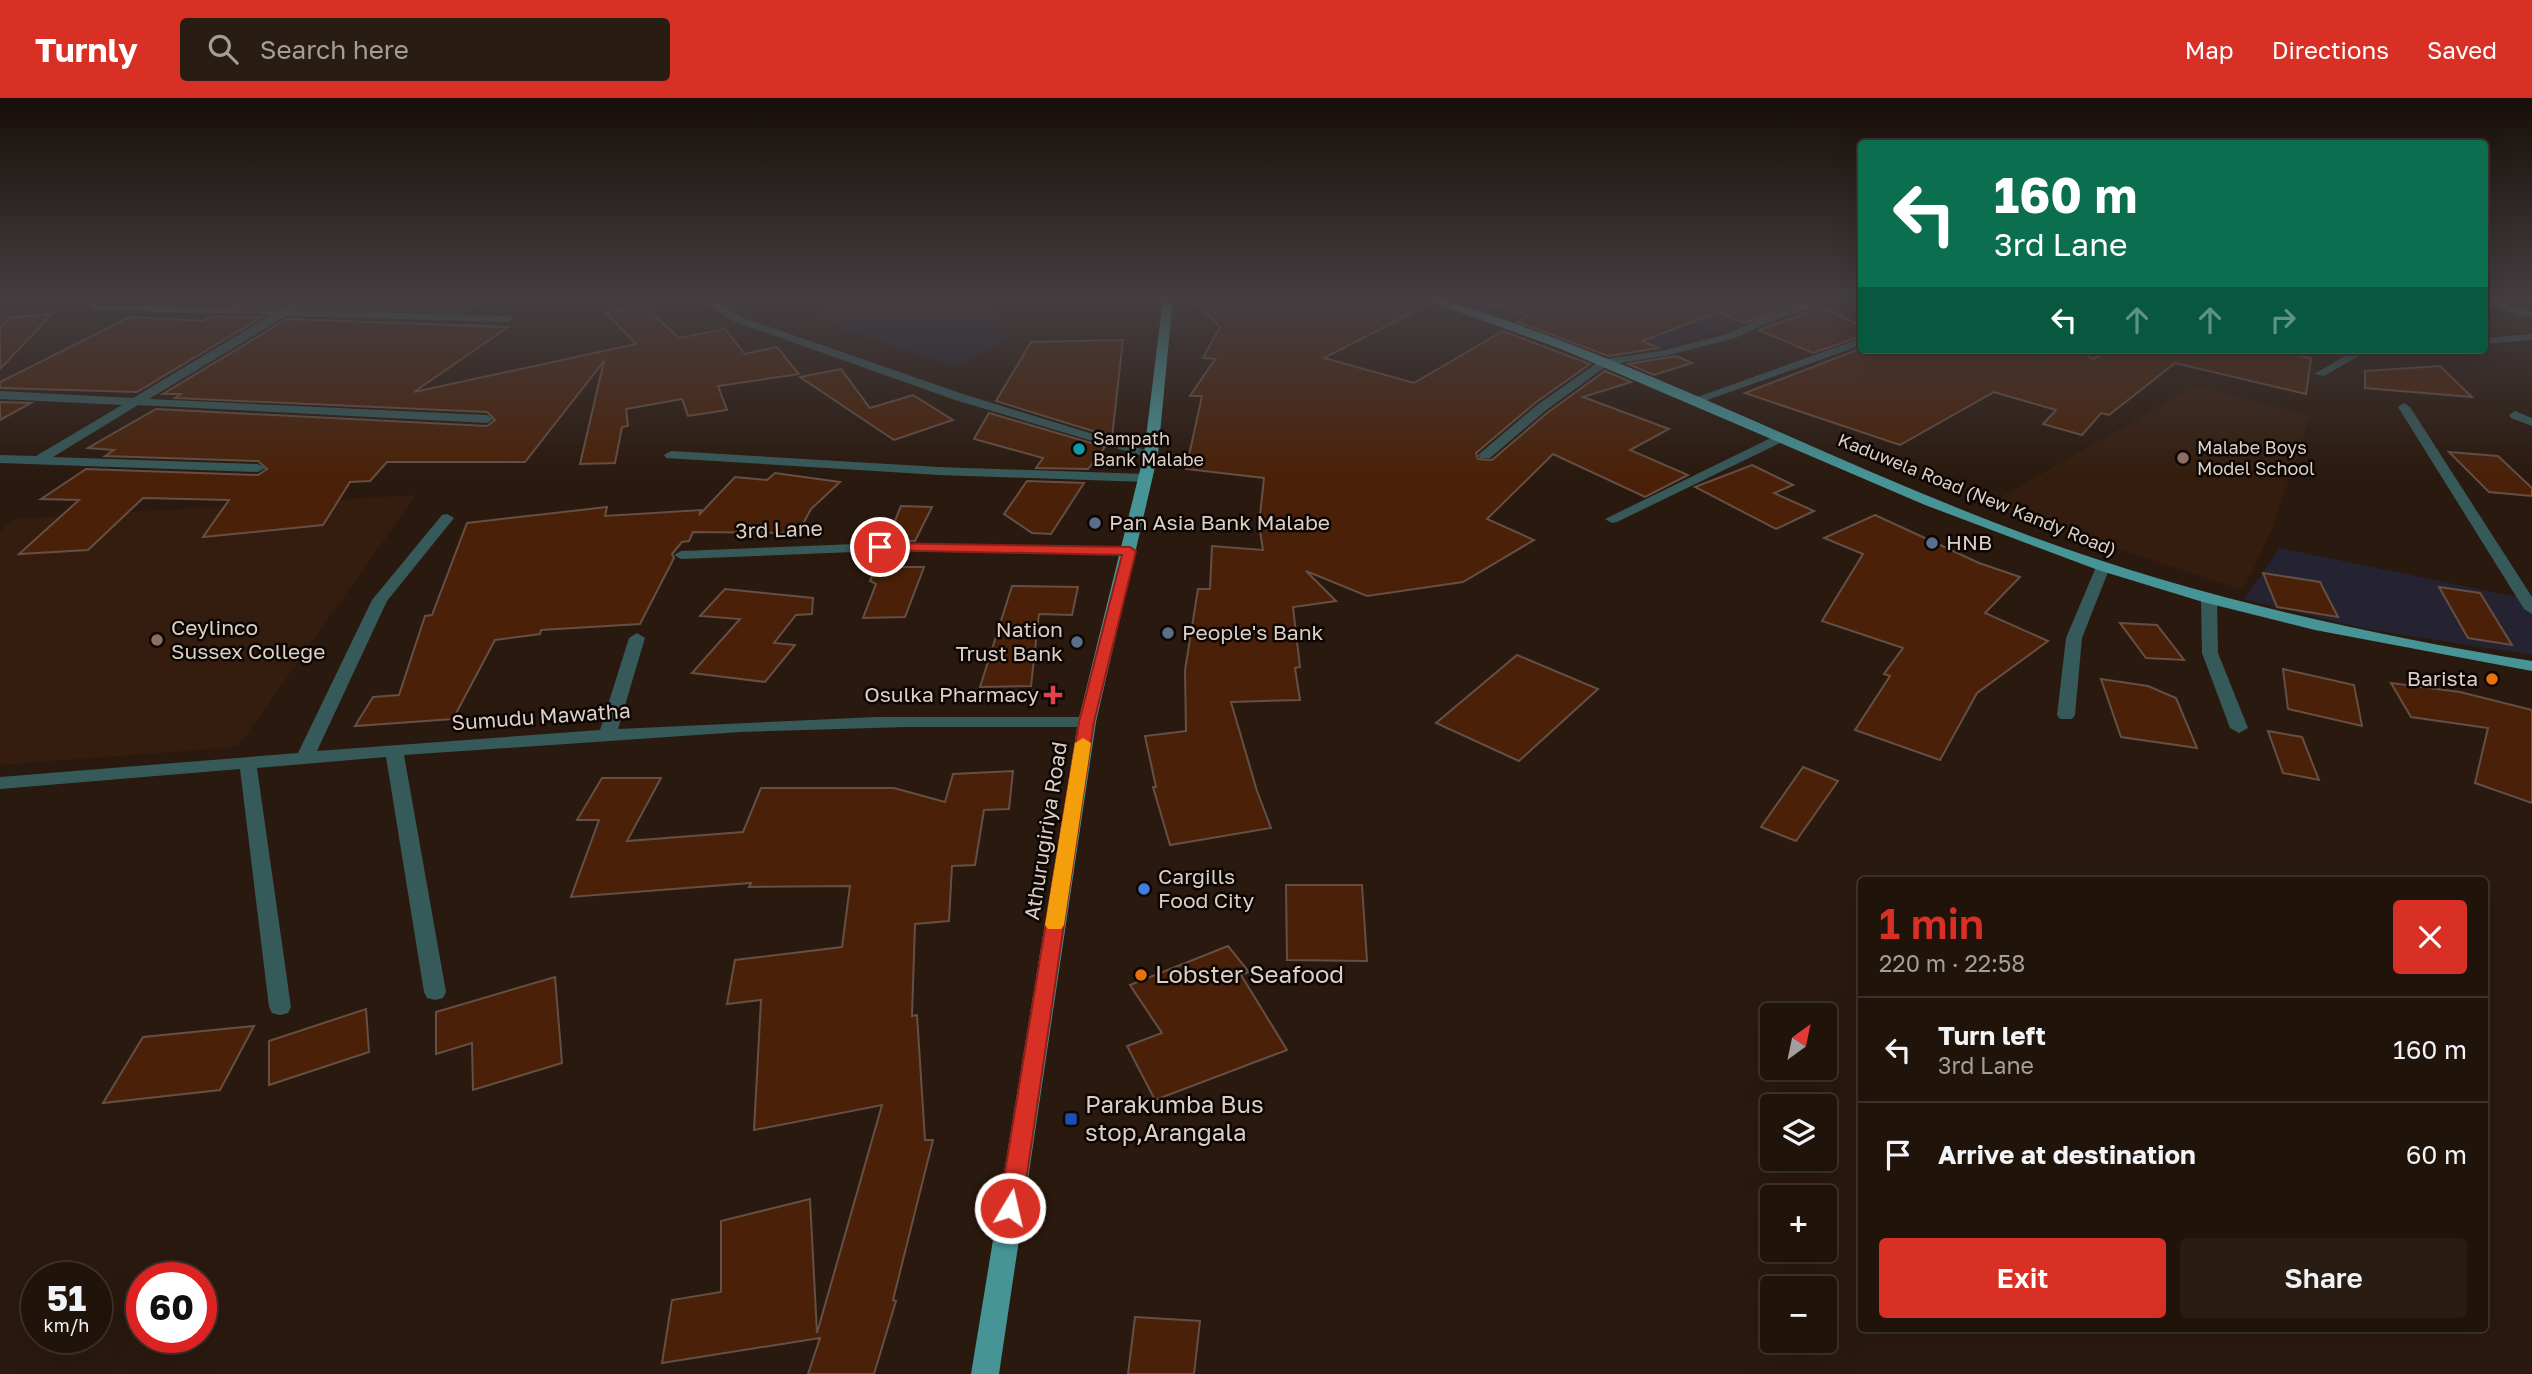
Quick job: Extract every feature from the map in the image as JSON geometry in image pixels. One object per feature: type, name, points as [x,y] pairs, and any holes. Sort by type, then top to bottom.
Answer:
[{"type":"main road","name":"Athurugiriya Road","points":[[985,1374],[1087,722],[1130,551],[1151,454],[1162,358]]},
{"type":"main road","name":"Kaduwela Road (New Kandy Road)","points":[[1593,358],[1931,501],[2103,567],[2209,598],[2368,638],[2532,666]]},
{"type":"street","points":[[37,461],[208,358]]},
{"type":"street","points":[[847,358],[959,397],[1151,454]]},
{"type":"street","points":[[1485,455],[1541,408],[1605,362],[1635,358]]},
{"type":"street","points":[[1695,400],[1815,358]]},
{"type":"street","points":[[2320,374],[2349,358]]},
{"type":"street","points":[[0,395],[487,419]]},
{"type":"street","points":[[2404,407],[2532,609]]},
{"type":"street","points":[[2515,415],[2532,422]]},
{"type":"street","points":[[1612,519],[1781,437]]},
{"type":"street","points":[[671,455],[939,471],[1146,478]]},
{"type":"street","points":[[0,459],[258,468]]},
{"type":"street","points":[[304,759],[380,600],[447,518]]},
{"type":"street","name":"3rd Lane","points":[[681,555],[880,547],[1130,551]]},
{"type":"street","points":[[2066,715],[2074,638],[2103,567]]},
{"type":"street","points":[[2209,598],[2210,653],[2239,728]]},
{"type":"street","points":[[607,736],[637,638]]},
{"type":"street","name":"Sumudu Mawatha","points":[[0,783],[248,765],[394,750],[607,736],[846,723],[1087,722]]},
{"type":"street","points":[[394,750],[435,992]]},
{"type":"street","points":[[248,765],[280,1007]]},
{"type":"shaded area","points":[[927,358],[973,358],[955,367]]},
{"type":"shaded area","name":"Malabe Boys Model School","points":[[2195,386],[2311,415],[2272,530],[2243,590],[2000,510],[1994,501]]},
{"type":"shaded area","name":"Ceylinco Sussex College","points":[[416,495],[238,747],[0,765],[0,532],[13,519]]},
{"type":"shaded area","points":[[2280,548],[2532,600],[2532,655],[2366,629],[2244,599]]},
{"type":"building","points":[[0,358],[11,358],[0,369]]},
{"type":"building","points":[[49,358],[194,358],[137,392],[0,388],[0,382]]},
{"type":"building","points":[[223,358],[464,358],[414,392],[573,358],[786,358],[799,374],[718,386],[727,410],[688,416],[682,399],[626,409],[628,426],[622,427],[615,463],[580,464],[604,361],[525,462],[387,462],[370,481],[350,482],[323,525],[203,537],[229,500],[143,498],[88,550],[19,554],[79,500],[41,499],[86,469],[258,475],[267,469],[258,461],[105,456],[114,450],[88,448],[156,409],[487,426],[495,420],[487,412],[175,398],[181,394],[163,394]]},
{"type":"building","points":[[1022,358],[1121,358],[1112,437],[996,401]]},
{"type":"building","points":[[1203,358],[1325,358],[1414,383],[1458,358],[1573,358],[1590,364],[1535,403],[1476,453],[1478,459],[1492,460],[1547,413],[1605,371],[1631,382],[1583,397],[1669,429],[1630,450],[1688,475],[1645,497],[1553,454],[1487,519],[1534,540],[1463,582],[1367,596],[1306,571],[1336,601],[1293,607],[1300,667],[1295,668],[1300,700],[1231,702],[1257,791],[1271,828],[1170,845],[1153,787],[1156,787],[1145,736],[1186,731],[1185,670],[1198,589],[1210,589],[1212,546],[1263,550],[1259,525],[1264,478],[1186,469],[1202,396],[1190,396],[1215,359]]},
{"type":"building","points":[[1667,358],[1680,358],[1692,363],[1654,375],[1628,364]]},
{"type":"building","points":[[1837,358],[2311,358],[2306,394],[2175,363],[2109,415],[2101,413],[2082,435],[2043,424],[2056,410],[1994,392],[1900,445],[1745,393]]},
{"type":"building","points":[[2440,366],[2472,397],[2365,388],[2365,371]]},
{"type":"building","points":[[841,369],[870,408],[913,395],[953,420],[894,440],[800,377]]},
{"type":"building","points":[[0,402],[31,403],[0,420]]},
{"type":"building","points":[[989,413],[1105,447],[1088,469],[1036,468],[1043,458],[974,439]]},
{"type":"building","points":[[2449,452],[2498,456],[2532,488],[2532,496],[2489,492]]},
{"type":"building","points":[[1752,465],[1793,485],[1774,493],[1814,511],[1776,529],[1695,487]]},
{"type":"building","points":[[775,473],[840,482],[811,509],[798,533],[693,532],[689,541],[682,542],[672,554],[674,558],[640,624],[541,630],[540,634],[495,640],[453,719],[355,726],[373,697],[399,695],[425,616],[432,615],[467,523],[607,507],[605,516],[701,510],[699,515],[735,477],[767,480]]},
{"type":"building","points":[[1027,481],[1084,483],[1051,534],[1032,533],[1004,514]]},
{"type":"building","points":[[901,506],[932,507],[915,541],[887,540]]},
{"type":"building","points":[[1875,515],[1979,563],[2020,577],[1985,613],[2048,641],[1977,693],[1940,760],[1855,730],[1890,676],[1884,674],[1903,648],[1822,621],[1863,554],[1824,538]]},
{"type":"building","points":[[881,554],[908,554],[902,567],[924,567],[905,617],[863,618],[876,584],[870,581]]},
{"type":"building","points":[[2263,573],[2320,582],[2338,617],[2277,607]]},
{"type":"building","points":[[1012,586],[1078,587],[1072,615],[1039,614],[1031,686],[980,687]]},
{"type":"building","points":[[2439,587],[2480,593],[2512,645],[2468,638]]},
{"type":"building","points":[[725,589],[813,598],[812,614],[796,615],[774,643],[795,645],[765,682],[692,673],[740,619],[700,616]]},
{"type":"building","points":[[2120,623],[2157,625],[2184,660],[2146,658]]},
{"type":"building","points":[[1517,655],[1598,689],[1519,761],[1436,723]]},
{"type":"building","points":[[2283,669],[2354,685],[2362,726],[2288,709]]},
{"type":"building","points":[[2101,679],[2148,686],[2176,698],[2197,748],[2121,737]]},
{"type":"building","points":[[2391,683],[2460,692],[2532,710],[2532,803],[2475,783],[2488,728],[2411,717]]},
{"type":"building","points":[[2268,731],[2302,737],[2319,780],[2283,773]]},
{"type":"building","points":[[1803,767],[1838,781],[1796,841],[1761,827]]},
{"type":"building","points":[[1013,771],[1009,809],[984,810],[975,865],[952,866],[949,921],[915,924],[912,1016],[917,1015],[925,1140],[933,1140],[893,1300],[896,1301],[874,1374],[808,1374],[820,1338],[662,1363],[672,1300],[721,1292],[721,1221],[810,1199],[817,1333],[882,1105],[754,1130],[761,1000],[727,1004],[735,960],[842,947],[850,886],[749,887],[751,883],[571,897],[599,820],[577,820],[602,778],[661,778],[627,841],[743,832],[761,788],[894,788],[945,802],[953,774]]},
{"type":"building","points":[[1286,885],[1362,885],[1367,961],[1287,960]]},
{"type":"building","points":[[1228,946],[1249,972],[1241,975],[1287,1050],[1155,1100],[1127,1046],[1162,1033],[1130,985]]},
{"type":"building","points":[[555,977],[562,1063],[473,1090],[472,1043],[436,1054],[436,1012]]},
{"type":"building","points":[[366,1009],[369,1052],[269,1085],[269,1041]]},
{"type":"building","points":[[254,1026],[220,1090],[103,1103],[143,1037]]},
{"type":"building","points":[[1135,1317],[1200,1321],[1194,1374],[1128,1374]]},
{"type":"slow traffic","points":[[1054,925],[1083,743]]},
{"type":"place","name":"Sampath Bank Malabe","points":[[1079,449]]},
{"type":"place","name":"Malabe Boys Model School","points":[[2183,458]]},
{"type":"place","name":"Pan Asia Bank Malabe","points":[[1095,523]]},
{"type":"place","name":"HNB","points":[[1932,543]]},
{"type":"place","name":"People's Bank","points":[[1168,633]]},
{"type":"place","name":"Ceylinco Sussex College","points":[[157,640]]},
{"type":"place","name":"Nation Trust Bank","points":[[1077,642]]},
{"type":"place","name":"Barista","points":[[2492,679]]},
{"type":"place","name":"Osulka Pharmacy","points":[[1053,695]]},
{"type":"place","name":"Cargills Food City","points":[[1144,889]]},
{"type":"place","name":"Lobster Seafood","points":[[1141,975]]},
{"type":"place","name":"Parakumba Bus stop,Arangala","points":[[1071,1119]]},
{"type":"route","points":[[880,547],[1130,551],[1087,722],[1010,1208]]}]
